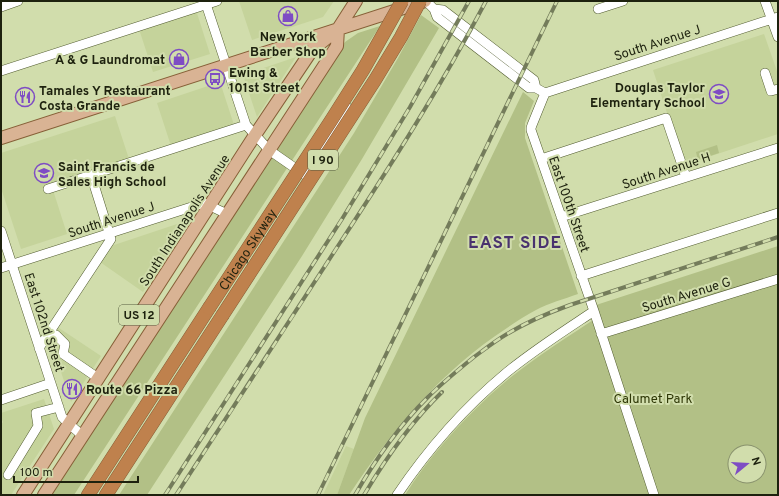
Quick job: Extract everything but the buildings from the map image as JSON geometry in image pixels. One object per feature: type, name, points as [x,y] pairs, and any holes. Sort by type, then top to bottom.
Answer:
[{"type":"highway","name":"Chicago Skyway","points":[[88,495],[340,107],[402,1]]},
{"type":"highway","name":"Chicago Skyway","points":[[106,495],[375,80],[401,37],[420,1]]},
{"type":"main road","name":"South Indianapolis Avenue","points":[[23,495],[255,135],[312,50],[338,29],[356,1]]},
{"type":"main road","name":"US 12","points":[[338,29],[425,1]]},
{"type":"main road","name":"South Indianapolis Avenue","points":[[44,495],[337,46],[338,29]]},
{"type":"main road","points":[[1,138],[338,29]]},
{"type":"street","points":[[1,7],[18,1]]},
{"type":"street","points":[[1,71],[206,3],[217,1]]},
{"type":"street","points":[[425,1],[434,9],[443,10],[534,80],[536,88],[545,93]]},
{"type":"street","points":[[598,9],[623,1]]},
{"type":"street","points":[[765,1],[775,18],[778,37]]},
{"type":"street","points":[[206,3],[246,125],[269,150],[305,175],[348,108]]},
{"type":"street","name":"South Avenue J","points":[[545,93],[775,18]]},
{"type":"street","points":[[765,73],[771,91],[778,89]]},
{"type":"street","name":"East 100th Street","points":[[545,93],[531,128],[594,311],[654,495]]},
{"type":"street","points":[[541,159],[666,118],[686,177]]},
{"type":"street","points":[[48,189],[246,125]]},
{"type":"street","name":"South Avenue H","points":[[561,217],[778,148]]},
{"type":"street","points":[[39,348],[111,239],[91,175]]},
{"type":"street","name":"South Avenue J","points":[[1,268],[204,203],[227,214]]},
{"type":"street","points":[[581,276],[778,213]]},
{"type":"street","name":"East 102nd Street","points":[[1,231],[62,417],[83,436]]},
{"type":"street","name":"South Avenue G","points":[[601,334],[778,279]]},
{"type":"street","points":[[398,495],[409,477],[434,444],[472,403],[516,365],[594,311]]},
{"type":"street","points":[[56,335],[65,344],[62,354],[98,378]]},
{"type":"street","points":[[1,400],[51,383]]},
{"type":"street","points":[[8,475],[38,426],[36,413],[59,407]]},
{"type":"shaded area","points":[[239,1],[334,1],[323,17],[252,40]]},
{"type":"shaded area","points":[[196,10],[210,54],[153,72],[139,29]]},
{"type":"shaded area","name":"Douglas Taylor Elementary School","points":[[764,34],[778,74],[778,134],[684,165],[653,70]]},
{"type":"shaded area","points":[[296,57],[257,117],[243,75]]},
{"type":"shaded area","points":[[220,82],[234,125],[171,146],[157,103]]},
{"type":"shaded area","name":"Saint Francis de Sales High School","points":[[115,116],[129,159],[53,190],[67,234],[21,249],[1,188],[1,153]]},
{"type":"shaded area","points":[[189,220],[143,292],[100,262],[111,246]]},
{"type":"shaded area","points":[[56,326],[101,356],[71,402],[49,336]]},
{"type":"shaded area","points":[[44,399],[54,429],[11,495],[1,495],[1,425],[3,422],[1,413]]},
{"type":"shaded area","points":[[346,446],[354,449],[337,495],[323,495]]},
{"type":"green space","points":[[421,15],[439,28],[362,159],[302,256],[147,495],[119,495],[354,133],[398,58]]},
{"type":"green space","points":[[380,26],[74,495],[50,495],[345,42],[358,33]]},
{"type":"green space","points":[[523,92],[534,101],[525,123],[525,138],[578,294],[546,305],[529,314],[483,345],[461,363],[419,403],[400,425],[365,471],[349,495],[337,495],[365,418]]},
{"type":"green space","points":[[717,145],[719,153],[698,160],[696,152]]},
{"type":"green space","name":"Calumet Park","points":[[778,246],[778,495],[405,495],[423,468],[455,430],[478,406],[511,377],[599,316],[596,305]]},
{"type":"railway","points":[[165,495],[342,219],[410,107],[469,1]]},
{"type":"railway","points":[[176,495],[395,158],[451,65],[486,1]]},
{"type":"railway","points":[[318,495],[557,1]]},
{"type":"railway","points":[[355,495],[388,444],[417,408],[433,392],[474,357],[503,337],[530,322],[570,305],[778,237]]},
{"type":"railway","points":[[364,495],[400,441],[442,392]]},
{"type":"place","name":"New York Barber Shop","points":[[288,16]]},
{"type":"place","name":"A & G Laundromat","points":[[179,59]]},
{"type":"place","name":"Ewing & 101st Street","points":[[215,79]]},
{"type":"place","name":"Douglas Taylor Elementary School","points":[[719,94]]},
{"type":"place","name":"Tamales Y Restaurant Costa Grande","points":[[25,97]]},
{"type":"place","name":"Saint Francis de Sales High School","points":[[44,173]]},
{"type":"place","name":"Route 66 Pizza","points":[[72,389]]},
{"type":"district","name":"EAST SIDE","points":[[515,242]]}]
